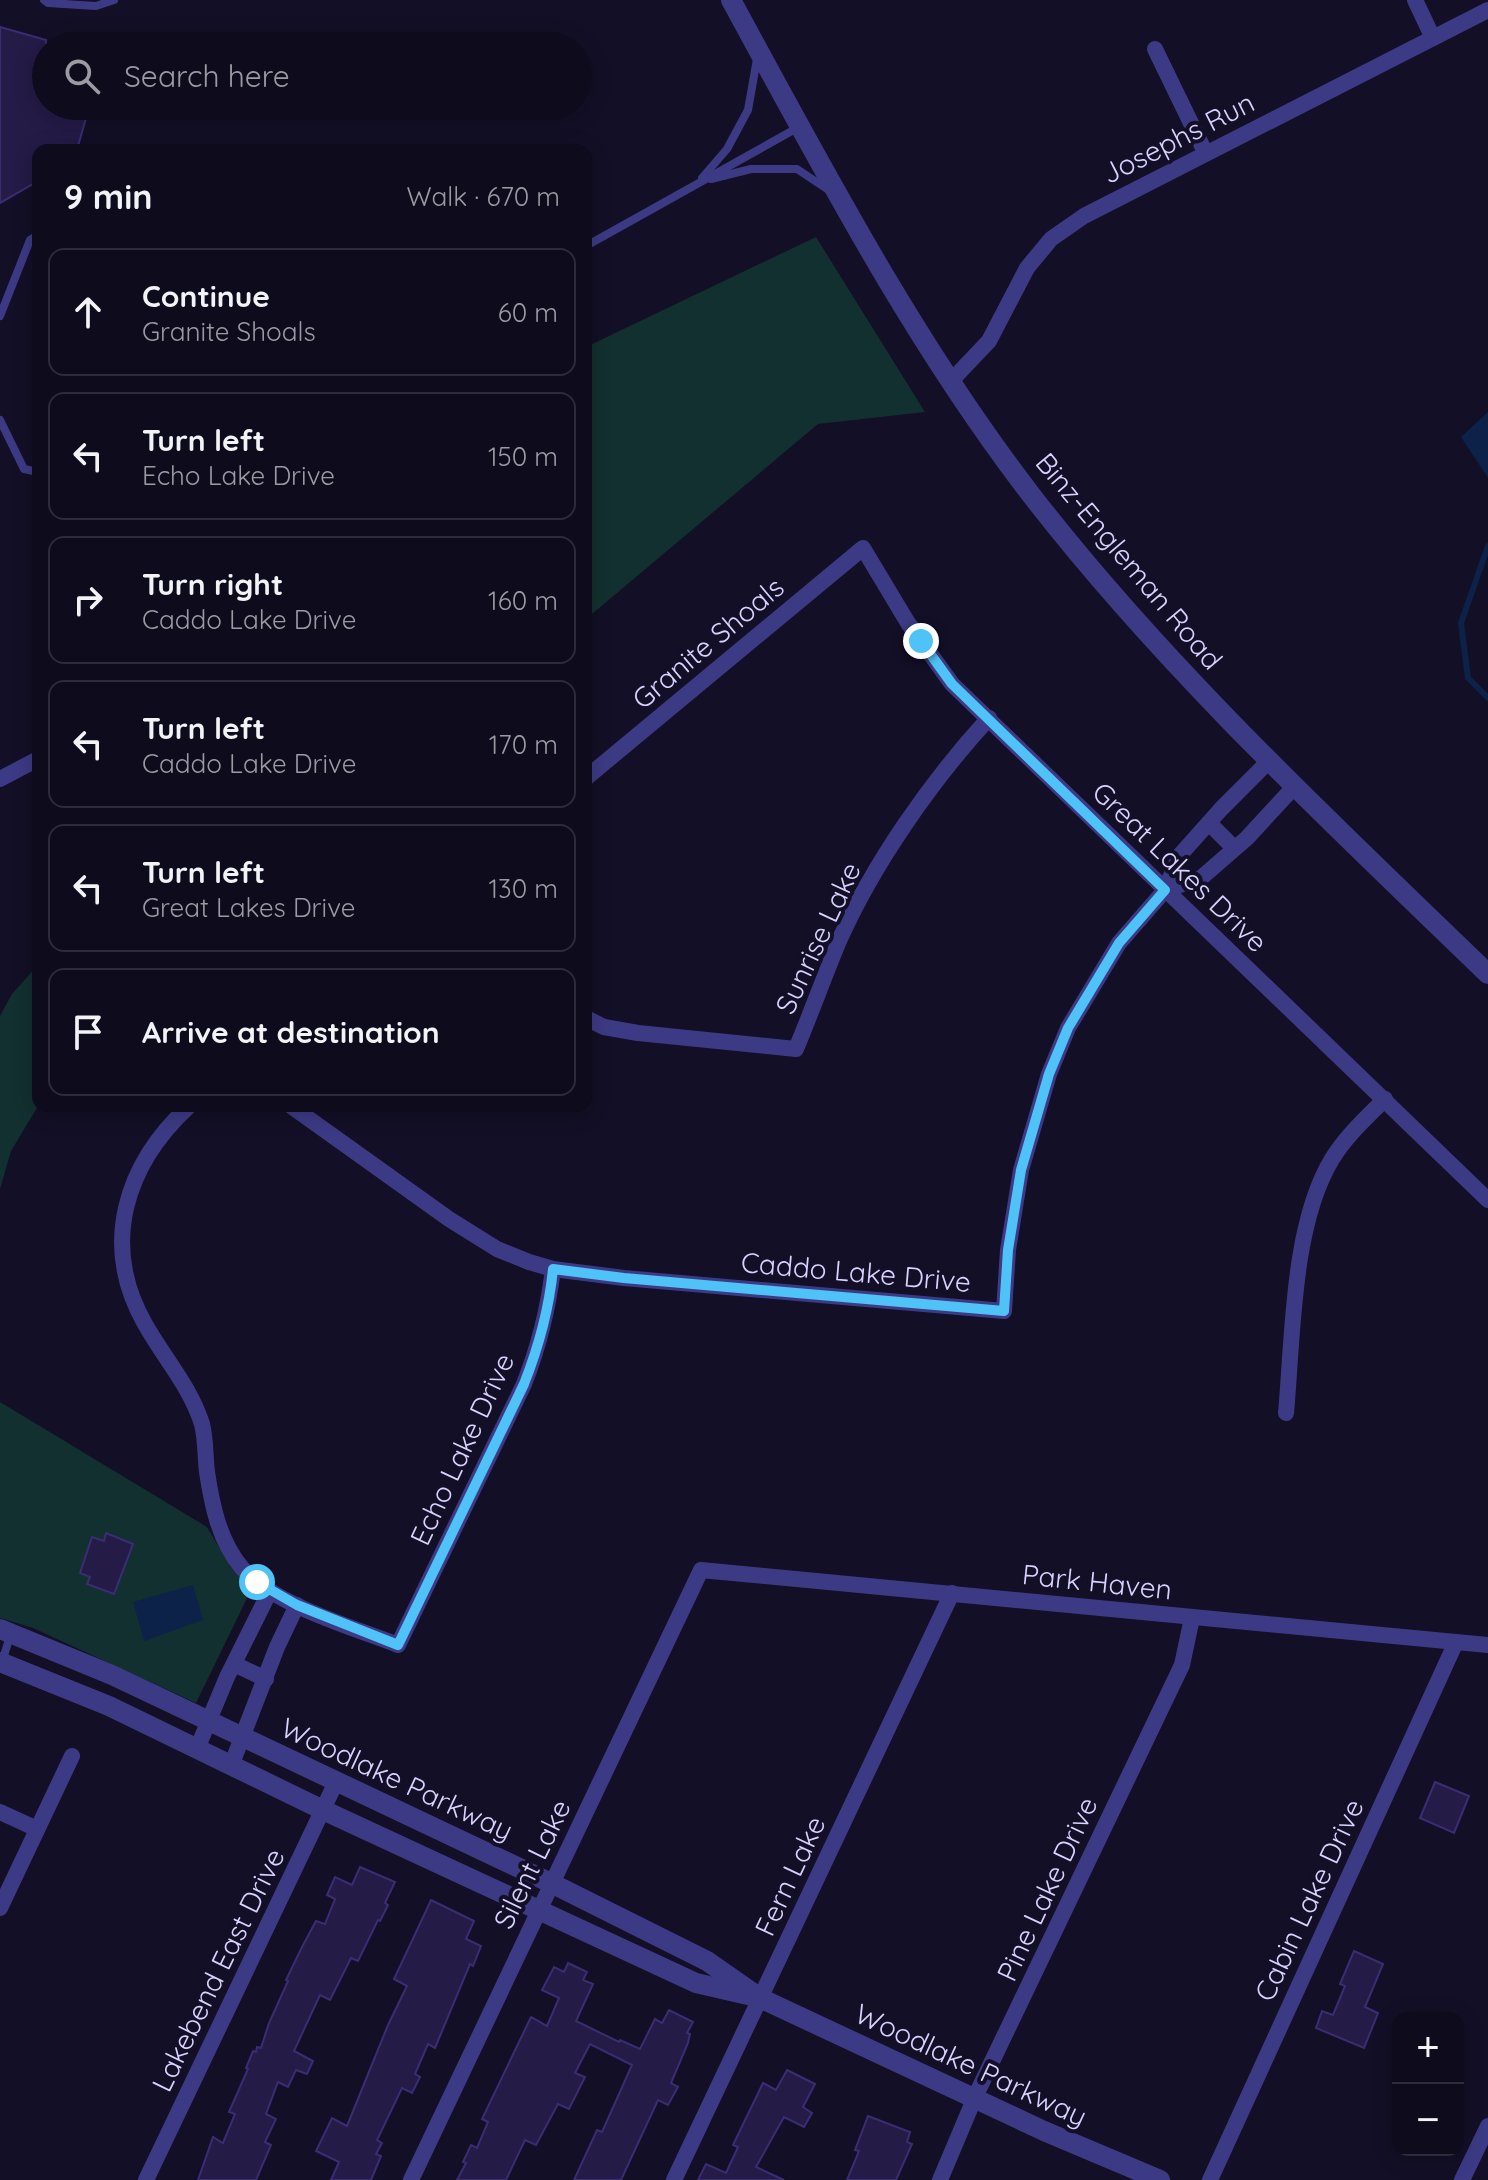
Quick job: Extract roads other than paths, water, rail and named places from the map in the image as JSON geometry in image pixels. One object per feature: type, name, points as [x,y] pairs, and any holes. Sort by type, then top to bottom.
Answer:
[{"type":"street","name":"Binz-Engleman Road","points":[[731,0],[799,126],[951,381],[1029,492],[1071,545],[1268,762],[1488,974]]},
{"type":"street","points":[[1415,0],[1433,38]]},
{"type":"street","name":"Josephs Run","points":[[951,381],[989,341],[1027,268],[1051,239],[1084,216],[1488,10]]},
{"type":"street","points":[[1155,49],[1205,152]]},
{"type":"street","name":"Great Lakes Drive","points":[[863,548],[934,661],[952,684],[1488,1200]]},
{"type":"street","name":"Granite Shoals","points":[[592,773],[863,548]]},
{"type":"street","name":"Sunrise Lake","points":[[592,1021],[604,1027],[638,1033],[796,1049],[840,940],[880,864],[959,750],[989,718]]},
{"type":"street","points":[[0,779],[32,762]]},
{"type":"street","name":"Caddo Lake Drive","points":[[299,1112],[476,1238],[529,1262],[553,1269],[1004,1311],[1008,1250],[1021,1170],[1049,1074],[1068,1028],[1119,943],[1165,890],[1180,855],[1268,762]]},
{"type":"street","name":"Caddo Lake Drive","points":[[1165,890],[1201,878],[1294,787]]},
{"type":"street","points":[[1209,823],[1234,848]]},
{"type":"street","points":[[1286,1413],[1301,1250],[1312,1203],[1320,1181],[1341,1145],[1385,1099]]},
{"type":"street","points":[[184,1112],[156,1143],[137,1175],[122,1219],[121,1252],[133,1299],[145,1325],[184,1384],[201,1421],[217,1525],[242,1567],[270,1591],[297,1605],[231,1766]]},
{"type":"street","name":"Echo Lake Drive","points":[[297,1605],[398,1645],[524,1384],[549,1308],[553,1269]]},
{"type":"street","name":"Park Haven","points":[[701,1570],[1488,1645]]},
{"type":"street","name":"Silent Lake","points":[[411,2180],[701,1570]]},
{"type":"street","points":[[197,1749],[270,1591]]},
{"type":"street","name":"Fern Lake","points":[[674,2180],[952,1593]]},
{"type":"street","name":"Pine Lake Drive","points":[[940,2180],[975,2097],[1182,1665],[1192,1618]]},
{"type":"street","name":"Woodlake Parkway","points":[[6,1631],[112,1675],[553,1884],[707,1961],[760,1998],[1044,2131],[1160,2180]]},
{"type":"street","name":"Cabin Lake Drive","points":[[1210,2180],[1456,1642]]},
{"type":"street","name":"Woodlake Parkway","points":[[1,1662],[109,1706],[323,1810],[696,1983],[760,1998]]},
{"type":"street","points":[[234,1664],[266,1679]]},
{"type":"street","points":[[0,1908],[72,1756]]},
{"type":"street","name":"Lakebend East Drive","points":[[146,2180],[336,1782]]},
{"type":"street","points":[[0,1812],[37,1829]]},
{"type":"street","points":[[1462,2180],[1488,2126]]},
{"type":"lane","points":[[44,0],[48,3],[96,6],[114,0]]},
{"type":"lane","points":[[699,182],[727,149],[748,110],[758,50]]},
{"type":"lane","points":[[592,243],[799,126]]},
{"type":"lane","points":[[699,182],[751,169],[797,169],[841,198]]},
{"type":"lane","points":[[0,316],[32,239]]},
{"type":"lane","points":[[0,420],[24,469],[32,471]]},
{"type":"lane","points":[[1,1662],[6,1631]]},
{"type":"water","points":[[1488,412],[1488,478],[1461,437]]},
{"type":"water","points":[[193,1585],[203,1620],[144,1641],[133,1602]]},
{"type":"waterway","points":[[1488,546],[1461,623],[1468,678],[1488,698]]}]
